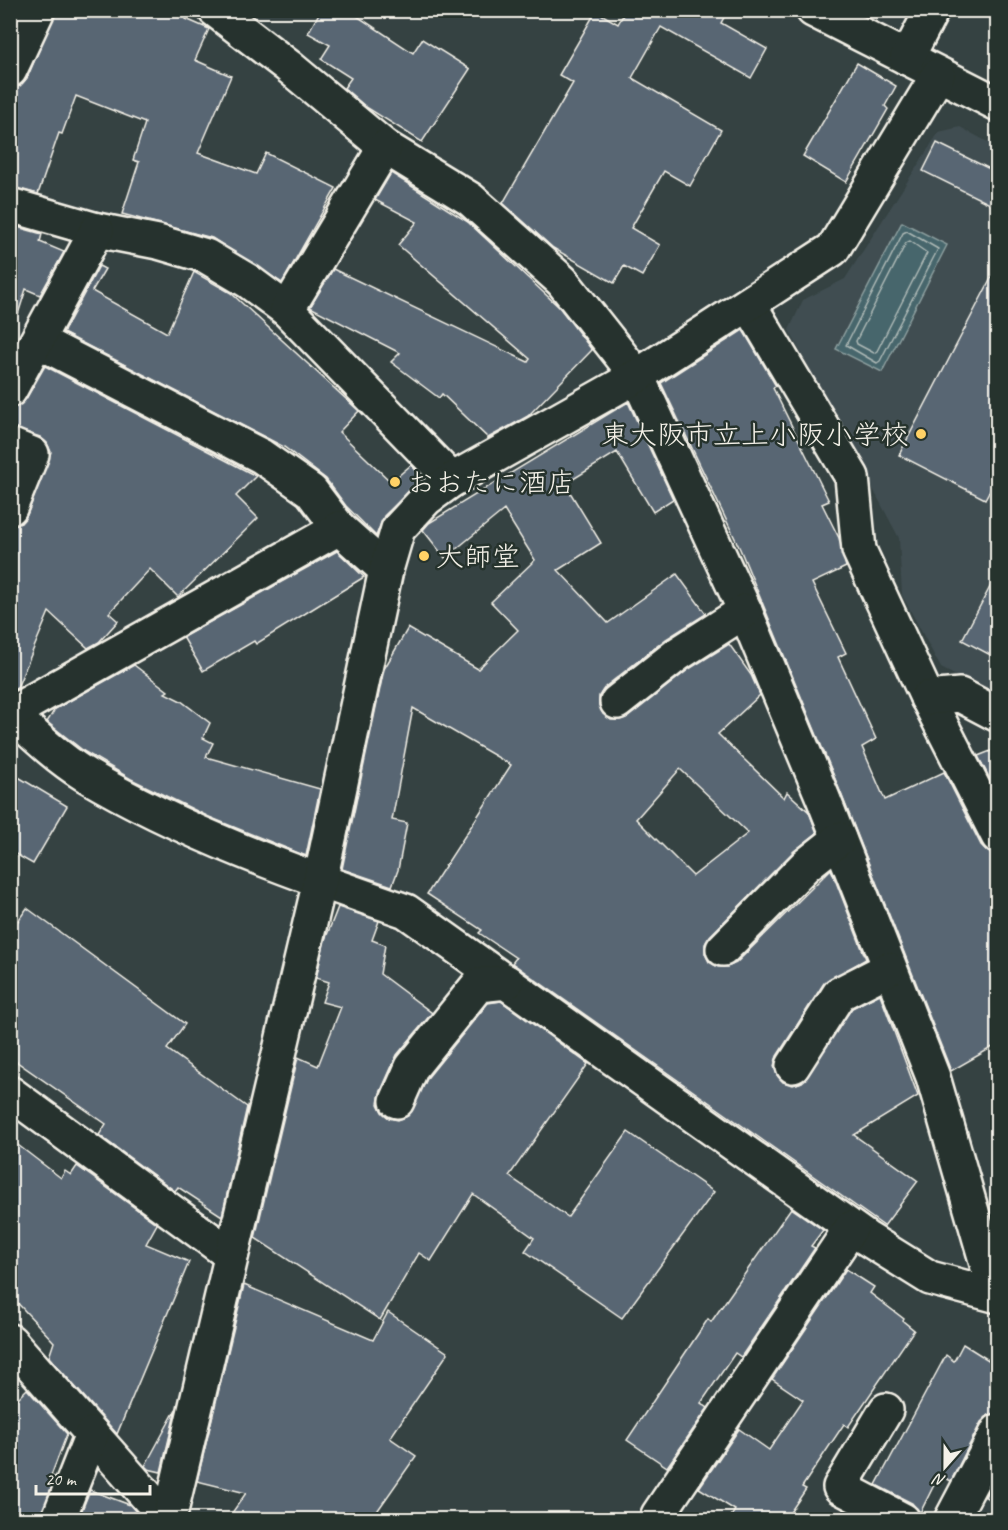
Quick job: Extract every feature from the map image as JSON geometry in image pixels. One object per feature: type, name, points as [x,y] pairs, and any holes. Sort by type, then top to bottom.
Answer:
[{"type":"street","points":[[10,70],[38,10]]},
{"type":"street","points":[[215,10],[288,66],[385,147],[470,199],[562,281],[637,376],[745,611],[839,839],[888,969],[933,1077],[997,1296]]},
{"type":"street","points":[[813,10],[998,104]]},
{"type":"street","points":[[907,58],[932,10]]},
{"type":"street","points":[[168,1520],[320,881],[386,570],[398,530],[426,499],[452,480],[637,376],[833,249],[938,75]]},
{"type":"street","points":[[287,310],[385,147]]},
{"type":"street","points":[[10,206],[206,256],[287,310],[452,480]]},
{"type":"street","points":[[10,390],[97,230]]},
{"type":"street","points":[[749,304],[852,477],[859,550],[927,698],[998,836]]},
{"type":"street","points":[[38,341],[261,456],[311,491],[339,528],[386,570]]},
{"type":"street","points":[[10,445],[32,454],[10,508]]},
{"type":"street","points":[[339,528],[11,713],[48,748],[84,774],[199,833],[320,881],[406,911],[851,1228],[930,1278],[997,1296]]},
{"type":"street","points":[[617,702],[678,654],[745,611]]},
{"type":"street","points":[[927,698],[960,695],[998,715]]},
{"type":"street","points":[[723,949],[806,865],[839,839]]},
{"type":"street","points":[[793,1066],[839,994],[888,969]]},
{"type":"street","points":[[397,1101],[412,1067],[478,985],[507,982]]},
{"type":"street","points":[[10,1093],[231,1255]]},
{"type":"street","points":[[666,1520],[658,1515],[851,1228]]},
{"type":"street","points":[[11,1345],[168,1520]]},
{"type":"street","points":[[886,1410],[840,1487],[903,1520]]},
{"type":"street","points":[[951,1520],[998,1431]]},
{"type":"street","points":[[58,1520],[92,1434]]},
{"type":"shaded area","name":"東大阪市立上小阪小学校","points":[[960,127],[997,147],[997,697],[941,668],[902,595],[899,538],[789,330],[803,300],[845,279],[939,132]]},
{"type":"water","points":[[902,222],[947,245],[882,372],[836,349]]},
{"type":"building","points":[[56,10],[189,10],[186,19],[209,29],[195,60],[231,76],[198,153],[256,174],[266,153],[336,188],[282,283],[212,238],[122,214],[139,162],[133,160],[145,123],[76,96],[62,134],[59,133],[38,194],[10,187],[10,89],[20,86],[27,78]]},
{"type":"building","points":[[321,10],[348,10],[413,53],[422,39],[470,69],[422,142],[366,107],[344,88],[351,78],[321,59],[330,45],[308,33]]},
{"type":"building","points":[[626,10],[728,10],[721,23],[767,49],[751,78],[661,27],[632,78],[721,130],[690,186],[664,171],[631,228],[660,245],[642,276],[624,266],[614,283],[553,248],[503,203],[573,83],[559,75],[596,11],[618,24]]},
{"type":"building","points":[[857,63],[896,86],[885,106],[888,109],[846,182],[803,156]]},
{"type":"building","points":[[937,143],[998,173],[998,208],[923,171]]},
{"type":"building","points":[[391,173],[468,222],[559,307],[592,350],[528,416],[488,438],[442,394],[439,398],[391,362],[400,353],[310,307],[333,269],[528,362],[530,359],[398,245],[417,222],[375,200]]},
{"type":"building","points":[[10,225],[42,234],[40,242],[64,252],[40,295],[26,289],[18,314],[10,312]]},
{"type":"building","points":[[998,265],[998,475],[985,499],[899,455]]},
{"type":"building","points":[[99,266],[105,269],[92,291],[167,333],[194,272],[231,293],[359,411],[339,432],[391,482],[411,465],[423,478],[384,516],[376,536],[346,506],[326,479],[284,447],[63,333]]},
{"type":"building","points":[[743,330],[776,386],[773,388],[829,501],[822,504],[839,538],[846,567],[812,583],[846,653],[838,657],[876,739],[862,747],[885,800],[944,772],[981,845],[988,852],[998,855],[998,1044],[951,1071],[840,791],[740,549],[661,383]]},
{"type":"building","points":[[45,366],[256,476],[236,496],[258,518],[178,597],[150,569],[109,613],[118,621],[99,642],[88,648],[49,612],[17,688],[10,692],[10,526],[21,523],[27,515],[51,452],[47,443],[40,437],[10,427],[10,411],[26,399]]},
{"type":"building","points":[[628,402],[673,499],[653,512],[617,452],[565,484],[601,543],[558,570],[608,623],[677,574],[706,614],[666,639],[605,687],[599,696],[599,705],[603,714],[611,720],[628,717],[689,669],[729,644],[751,675],[760,695],[718,734],[784,798],[787,792],[809,812],[817,833],[793,852],[710,936],[705,944],[705,953],[709,962],[718,967],[727,967],[736,963],[831,869],[866,959],[824,983],[777,1056],[774,1066],[783,1082],[793,1085],[802,1082],[852,1008],[880,994],[918,1096],[854,1135],[918,1181],[884,1226],[512,963],[516,958],[479,933],[482,930],[427,894],[511,765],[413,708],[392,820],[407,823],[398,870],[392,886],[342,869],[384,669],[408,628],[478,669],[518,630],[491,602],[535,560],[504,510],[445,558],[423,530],[429,523]],"holes":[[[680,769],[748,833],[693,876],[636,819]]]},
{"type":"building","points":[[337,551],[364,577],[256,644],[254,641],[203,671],[183,637]]},
{"type":"building","points":[[998,572],[998,659],[962,640]]},
{"type":"building","points":[[134,665],[168,691],[165,693],[181,701],[210,723],[203,738],[213,743],[206,757],[320,789],[306,856],[209,817],[131,779],[85,752],[47,722],[55,709]]},
{"type":"building","points":[[998,748],[998,794],[978,756]]},
{"type":"building","points":[[10,772],[67,806],[33,864],[10,851]]},
{"type":"building","points":[[338,907],[379,921],[372,940],[385,945],[380,974],[432,1013],[397,1055],[380,1093],[378,1104],[389,1118],[398,1120],[408,1116],[428,1077],[488,1003],[501,1001],[588,1064],[509,1176],[568,1217],[628,1132],[714,1192],[622,1318],[525,1251],[534,1238],[473,1194],[431,1261],[419,1253],[380,1320],[255,1238],[298,1057],[318,1066],[341,1007],[322,1002],[329,982],[316,978],[325,940]]},
{"type":"building","points":[[27,908],[185,1024],[167,1049],[247,1107],[222,1216],[178,1187],[175,1191],[99,1135],[106,1124],[10,1057],[10,932]]},
{"type":"building","points":[[10,1139],[61,1178],[65,1171],[71,1175],[77,1166],[157,1224],[146,1244],[189,1262],[117,1434],[49,1357],[54,1342],[10,1295]]},
{"type":"building","points":[[791,1208],[823,1230],[811,1246],[815,1248],[741,1357],[735,1353],[701,1403],[708,1408],[667,1467],[627,1440],[708,1319],[711,1322]]},
{"type":"building","points":[[846,1269],[874,1287],[870,1293],[904,1319],[903,1321],[914,1330],[848,1427],[844,1424],[802,1487],[806,1489],[785,1520],[729,1520],[735,1510],[699,1488],[739,1429],[769,1450],[803,1400],[772,1379]]},
{"type":"building","points":[[244,1285],[373,1340],[388,1312],[448,1353],[390,1438],[416,1456],[371,1520],[227,1520],[246,1493],[197,1481]]},
{"type":"building","points":[[963,1344],[998,1366],[998,1412],[989,1415],[981,1422],[951,1481],[939,1475],[920,1513],[912,1503],[876,1485],[946,1355],[954,1361]]},
{"type":"building","points":[[27,1389],[67,1434],[51,1476],[55,1477],[40,1520],[10,1520],[10,1406]]},
{"type":"building","points":[[176,1409],[161,1472],[148,1469],[145,1466]]},
{"type":"building","points":[[998,1472],[998,1503],[985,1497]]},
{"type":"building","points":[[90,1490],[130,1505],[143,1520],[78,1520]]},
{"type":"place","name":"東大阪市立上小阪小学校","points":[[921,434]]},
{"type":"place","name":"おおたに酒店","points":[[395,482]]},
{"type":"place","name":"大師堂","points":[[424,556]]}]
